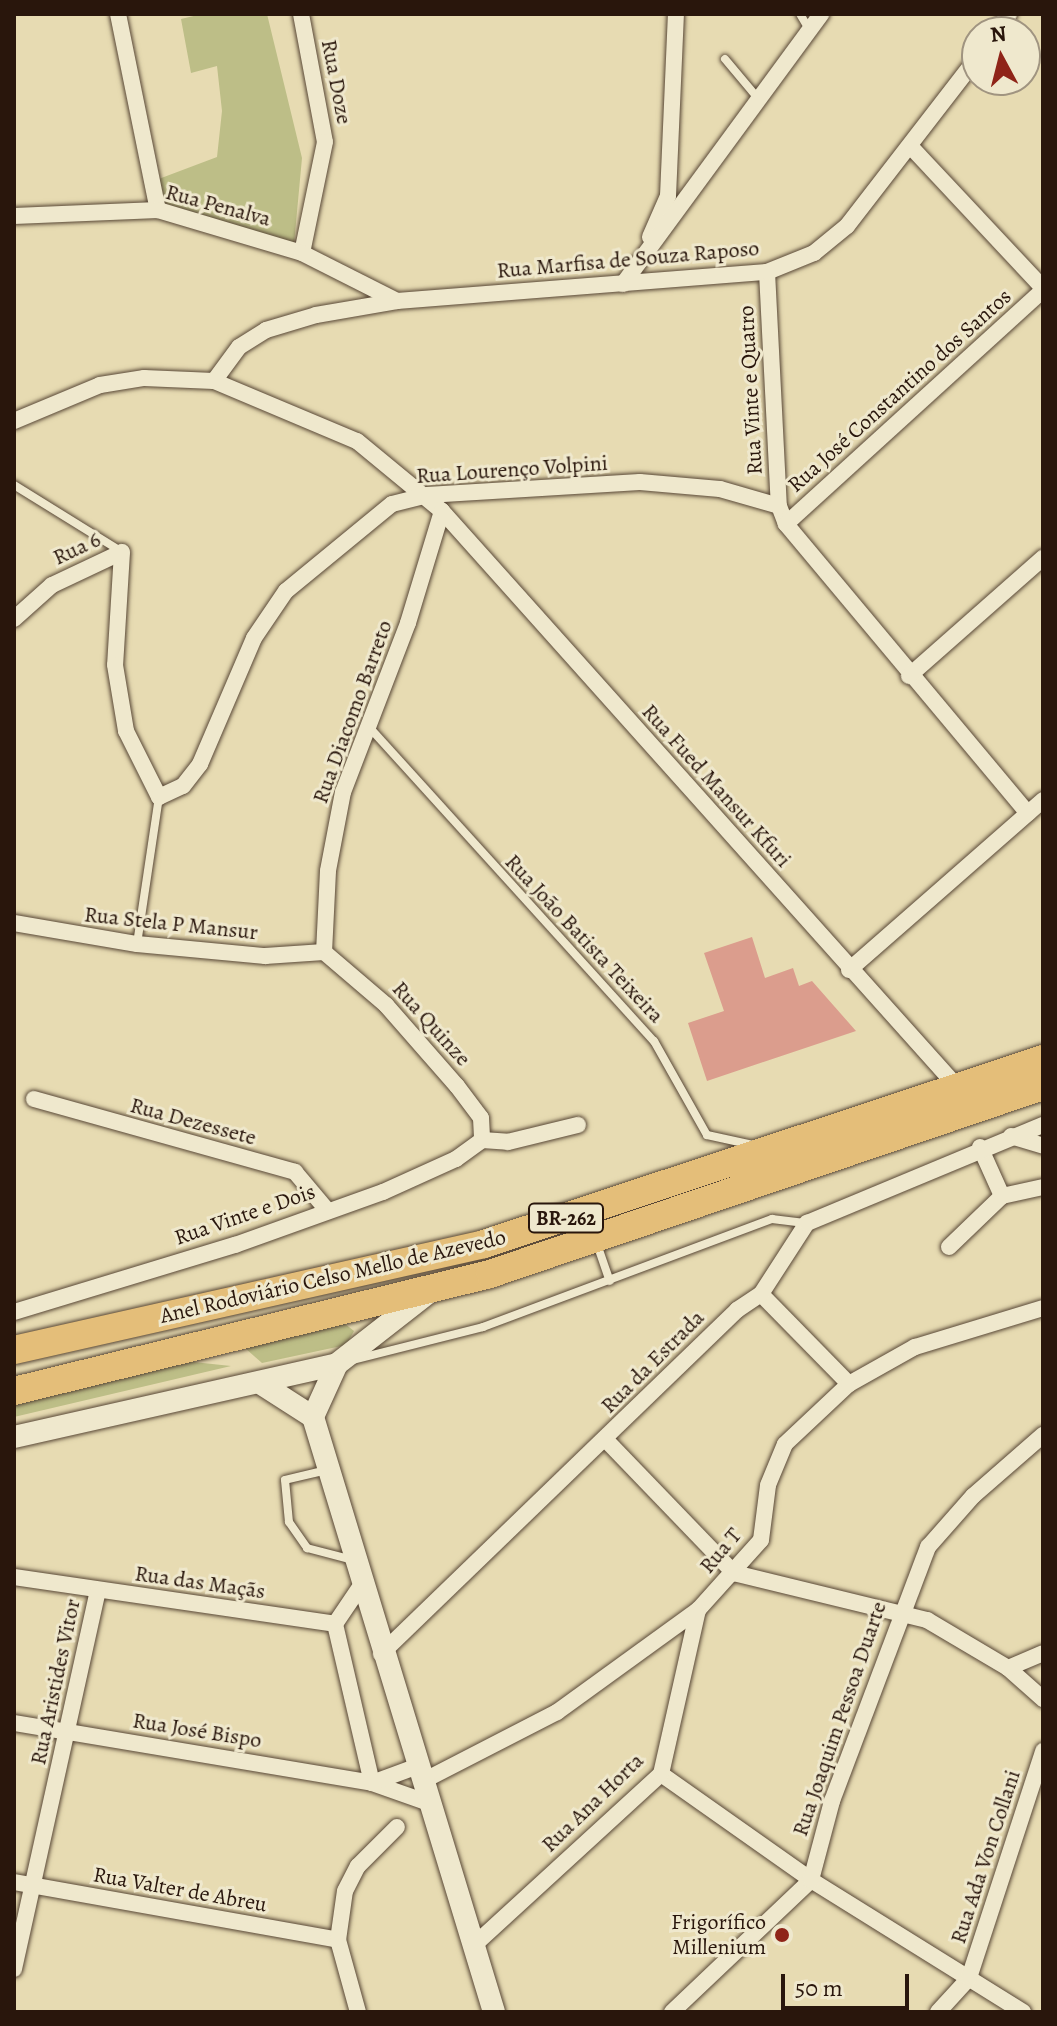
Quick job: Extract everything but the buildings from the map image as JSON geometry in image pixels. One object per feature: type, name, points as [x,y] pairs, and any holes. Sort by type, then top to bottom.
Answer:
[{"type":"highway","name":"Anel Rodoviário Celso Mello de Azevedo","points":[[14,1350],[484,1244],[1043,1059]]},
{"type":"highway","name":"Anel Rodoviário Celso Mello de Azevedo","points":[[14,1391],[430,1291],[595,1239],[1043,1086]]},
{"type":"main road","name":"Anel Rodoviário Celso Mello de Azevedo","points":[[14,1437],[337,1364],[430,1291]]},
{"type":"main road","name":"Anel Rodoviário Celso Mello de Azevedo","points":[[14,1339],[77,1336]]},
{"type":"main road","points":[[337,1364],[313,1417],[360,1587],[494,2012]]},
{"type":"main road","points":[[260,1383],[313,1417]]},
{"type":"street","points":[[118,14],[158,210]]},
{"type":"street","name":"Rua Doze","points":[[301,14],[325,142],[302,253]]},
{"type":"street","points":[[648,254],[668,196],[676,14]]},
{"type":"street","points":[[623,284],[648,254],[756,96],[821,14]]},
{"type":"street","name":"Rua Marfisa de Souza Raposo","points":[[214,381],[239,347],[266,330],[397,301],[767,272],[814,253],[847,226],[912,148],[961,80]]},
{"type":"street","points":[[912,148],[1043,289]]},
{"type":"street","name":"Rua Penalva","points":[[14,216],[158,210],[302,253],[397,301]]},
{"type":"street","name":"Rua Vinte e Quatro","points":[[767,272],[779,506]]},
{"type":"street","name":"Rua José Constantino dos Santos","points":[[786,524],[1043,289]]},
{"type":"street","points":[[14,421],[100,385],[144,378],[214,381],[357,441],[427,495],[442,511]]},
{"type":"street","name":"Rua Lourenço Volpini","points":[[159,797],[183,786],[200,764],[254,638],[286,591],[392,504],[427,495],[640,482],[720,489],[779,506]]},
{"type":"street","points":[[779,506],[786,524],[909,676],[1028,813]]},
{"type":"street","name":"Rua Diacomo Barreto","points":[[324,952],[328,871],[343,792],[369,727],[442,511]]},
{"type":"street","name":"Rua Fued Mansur Kfuri","points":[[442,511],[849,970],[959,1089]]},
{"type":"street","points":[[122,552],[115,665],[126,731],[159,797]]},
{"type":"street","name":"Rua 6","points":[[14,619],[52,585],[122,552]]},
{"type":"street","points":[[909,676],[1043,558]]},
{"type":"street","points":[[849,970],[1043,800]]},
{"type":"street","name":"Rua Stela P Mansur","points":[[14,923],[137,944],[265,956],[324,952]]},
{"type":"street","name":"Rua Quinze","points":[[324,952],[386,1005],[457,1086],[481,1118],[482,1140]]},
{"type":"street","name":"Rua Dezessete","points":[[34,1099],[295,1172],[327,1210]]},
{"type":"street","points":[[482,1140],[508,1142],[578,1125]]},
{"type":"street","points":[[807,1223],[980,1147],[1043,1125]]},
{"type":"street","points":[[1011,1136],[1043,1146]]},
{"type":"street","name":"Rua Vinte e Dois","points":[[14,1312],[235,1245],[456,1159],[482,1140]]},
{"type":"street","points":[[980,1147],[1002,1196]]},
{"type":"street","points":[[949,1247],[1002,1196],[1043,1187]]},
{"type":"street","name":"Rua da Estrada","points":[[381,1654],[606,1440],[737,1310],[761,1294],[807,1223]]},
{"type":"street","points":[[761,1294],[849,1384]]},
{"type":"street","name":"Rua T","points":[[423,1783],[557,1712],[698,1610],[761,1540],[772,1465],[785,1444],[849,1384],[915,1347],[1043,1308]]},
{"type":"street","name":"Rua Joaquim Pessoa Duarte","points":[[672,2012],[811,1880],[899,1611],[940,1528],[1043,1435]]},
{"type":"street","points":[[606,1440],[734,1573],[899,1611],[1008,1668],[1043,1699]]},
{"type":"street","name":"Rua das Maçãs","points":[[14,1577],[335,1624]]},
{"type":"street","points":[[360,1587],[335,1624],[372,1783]]},
{"type":"street","name":"Rua Aristides Vitor","points":[[14,1969],[98,1591]]},
{"type":"street","name":"Rua Ana Horta","points":[[472,1947],[661,1774],[698,1610]]},
{"type":"street","points":[[1008,1668],[1043,1653]]},
{"type":"street","name":"Rua José Bispo","points":[[14,1723],[372,1783],[423,1783]]},
{"type":"street","name":"Rua Ada Von Collani","points":[[938,2012],[969,1978],[1043,1751]]},
{"type":"street","points":[[661,1774],[811,1880],[1023,2012]]},
{"type":"street","name":"Rua José Bispo","points":[[372,1783],[423,1783]]},
{"type":"street","points":[[358,2012],[338,1940],[345,1891],[358,1866],[397,1827]]},
{"type":"street","name":"Rua Valter de Abreu","points":[[14,1882],[338,1940]]},
{"type":"lane","points":[[800,14],[810,30]]},
{"type":"lane","points":[[725,59],[756,96]]},
{"type":"lane","points":[[14,485],[122,552]]},
{"type":"lane","name":"Rua João Batista Teixeira","points":[[369,727],[654,1041],[707,1135],[775,1150]]},
{"type":"lane","points":[[137,944],[159,797]]},
{"type":"lane","points":[[337,1364],[483,1327],[772,1219],[807,1223]]},
{"type":"lane","points":[[595,1239],[610,1281]]},
{"type":"lane","points":[[327,1470],[285,1480],[289,1522],[307,1548],[353,1560]]},
{"type":"green space","points":[[202,14],[267,14],[302,158],[294,244],[161,208],[156,180],[217,157],[222,111],[217,66],[191,73],[181,19]]},
{"type":"green space","points":[[344,1323],[354,1331],[346,1345],[262,1363],[245,1348]]},
{"type":"green space","points":[[184,1361],[231,1366],[14,1417],[14,1400]]},
{"type":"place","name":"Frigorífico Millenium","points":[[782,1935]]}]
